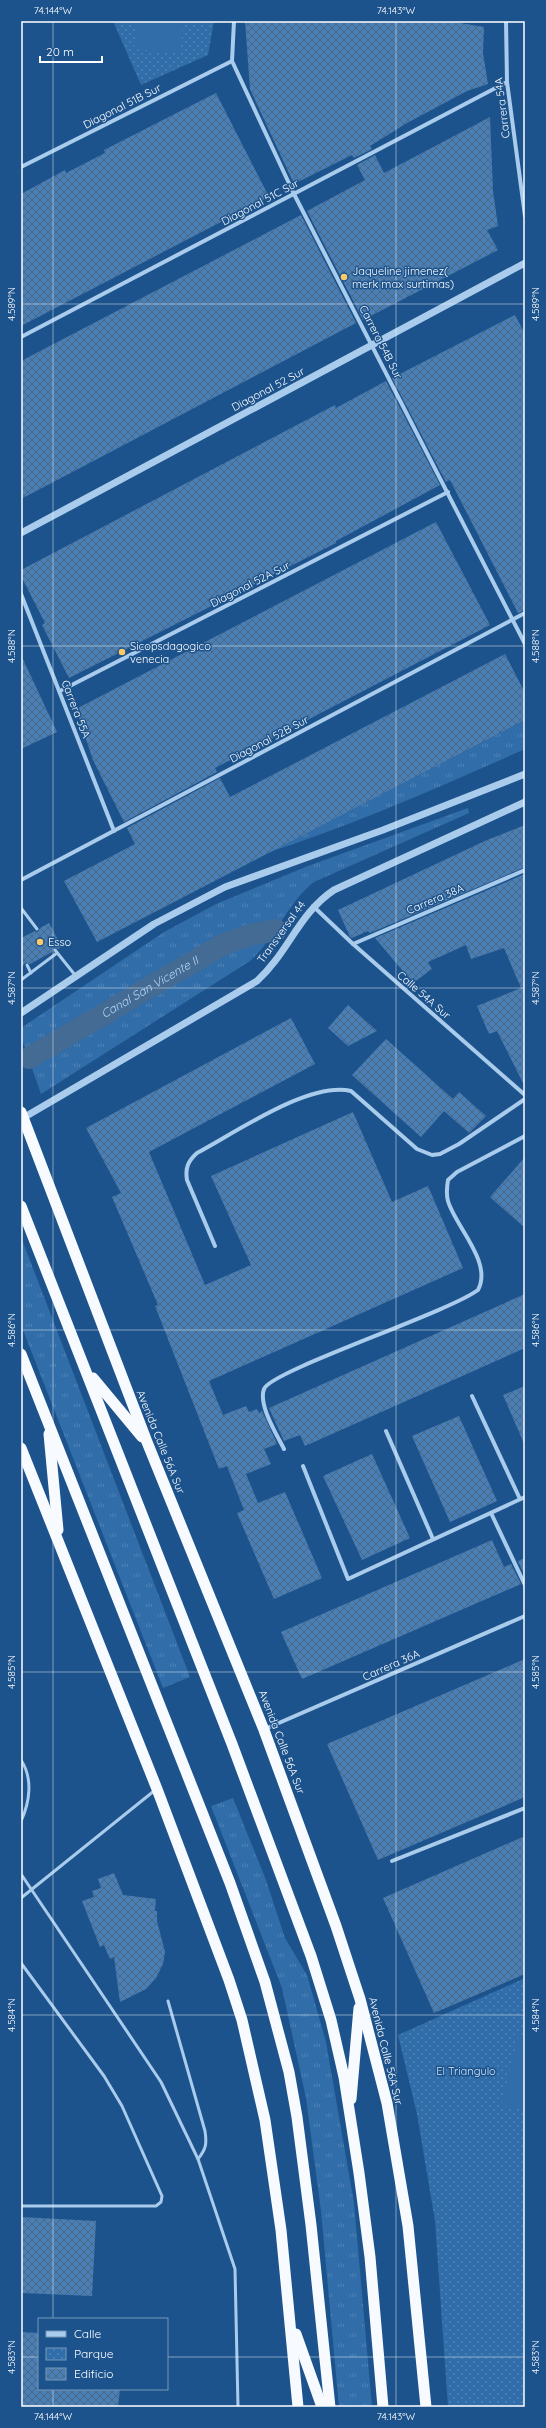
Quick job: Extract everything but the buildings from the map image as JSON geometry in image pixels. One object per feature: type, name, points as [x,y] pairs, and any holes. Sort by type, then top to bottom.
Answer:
[{"type":"highway","name":"Avenida Calle 56A Sur","points":[[22,1115],[147,1442],[264,1730],[336,1926],[360,1999],[387,2103],[408,2226],[426,2407]]},
{"type":"highway","points":[[21,1206],[232,1744],[311,1956],[331,2020],[350,2116],[370,2257],[383,2407]]},
{"type":"highway","points":[[21,1354],[230,1883],[265,1982],[289,2072],[297,2117],[312,2232],[330,2407]]},
{"type":"highway","points":[[85,1369],[147,1442]]},
{"type":"highway","points":[[48,1421],[59,1544]]},
{"type":"highway","points":[[21,1448],[157,1789],[229,1980],[256,2074],[265,2120],[278,2214],[298,2407]]},
{"type":"highway","points":[[350,2116],[360,1999]]},
{"type":"highway","points":[[289,2312],[322,2407]]},
{"type":"street","name":"Carrera 54B Sur","points":[[234,21],[232,60],[294,194],[525,644]]},
{"type":"street","name":"Carrera 54A","points":[[506,21],[507,82],[525,216]]},
{"type":"street","name":"Diagonal 51B Sur","points":[[21,166],[232,60]]},
{"type":"street","name":"Diagonal 51C Sur","points":[[21,337],[507,82]]},
{"type":"street","name":"Diagonal 52 Sur","points":[[21,533],[373,346],[525,263]]},
{"type":"street","name":"Diagonal 52A Sur","points":[[60,691],[448,492]]},
{"type":"street","name":"Carrera 55A","points":[[21,594],[114,831]]},
{"type":"street","name":"Diagonal 52B Sur","points":[[21,880],[525,613]]},
{"type":"street","points":[[21,1013],[154,924],[225,887],[384,830],[525,774]]},
{"type":"street","name":"Transversal 44","points":[[22,1115],[257,981],[270,969],[313,906],[334,890],[525,802]]},
{"type":"street","name":"Carrera 38A","points":[[353,944],[525,870]]},
{"type":"street","name":"Calle 54A Sur","points":[[313,906],[353,944],[525,1095]]},
{"type":"street","points":[[215,1246],[187,1180],[186,1171],[190,1160],[197,1153],[285,1105],[325,1090],[340,1088],[351,1091],[364,1100],[417,1149],[432,1155],[440,1154],[459,1144],[525,1099]]},
{"type":"street","points":[[284,1449],[268,1417],[263,1400],[263,1390],[267,1384],[295,1369],[444,1309],[478,1290],[481,1276],[479,1268],[473,1248],[448,1201],[448,1180],[457,1172],[525,1136]]},
{"type":"street","points":[[472,1396],[520,1499]]},
{"type":"street","points":[[386,1431],[433,1539]]},
{"type":"street","points":[[303,1466],[348,1579],[525,1497]]},
{"type":"street","points":[[491,1513],[525,1585]]},
{"type":"street","name":"Carrera 36A","points":[[264,1730],[525,1616]]},
{"type":"street","points":[[392,1861],[525,1808]]},
{"type":"lane","points":[[21,908],[38,929]]},
{"type":"lane","points":[[21,980],[56,952],[76,976]]},
{"type":"lane","points":[[27,965],[31,972]]},
{"type":"lane","points":[[21,1760],[30,1784],[27,1808],[21,1821]]},
{"type":"lane","points":[[21,1898],[157,1789]]},
{"type":"lane","points":[[21,1874],[161,2082],[198,2159],[234,2269],[238,2407]]},
{"type":"lane","points":[[21,1963],[104,2076],[118,2100],[162,2196],[161,2202],[156,2206],[21,2206]]},
{"type":"lane","points":[[168,2001],[205,2131],[207,2142],[205,2150],[198,2159]]},
{"type":"green space","points":[[113,21],[214,21],[208,55],[141,85]]},
{"type":"green space","points":[[136,21],[183,21],[180,53],[134,49]]},
{"type":"green space","points":[[525,720],[525,749],[367,817],[270,852]]},
{"type":"green space","points":[[468,808],[469,813],[314,882],[296,900],[267,942],[250,961],[41,1094],[21,1037],[21,1028],[164,932],[216,904],[308,866]]},
{"type":"green space","points":[[21,1237],[190,1677],[163,1688],[21,1325]]},
{"type":"green space","points":[[233,1798],[266,1880],[285,1938],[307,1975],[326,2042],[354,2203],[372,2407],[339,2407],[321,2211],[306,2098],[282,1988],[211,1806]]},
{"type":"green space","name":"El Triangulo","points":[[525,1978],[525,2407],[448,2407],[435,2221],[417,2114],[398,2035]]},
{"type":"green space","points":[[519,2034],[525,2035],[525,2111],[501,2105]]},
{"type":"waterway","name":"Canal San Vicente II","points":[[29,1058],[222,945],[250,935],[276,930]]},
{"type":"place","name":"Jaqueline jimenez( merk max surtimas)","points":[[344,277]]},
{"type":"place","name":"Sicopsdagogico venecia","points":[[122,652]]},
{"type":"place","name":"Esso","points":[[40,942]]}]
